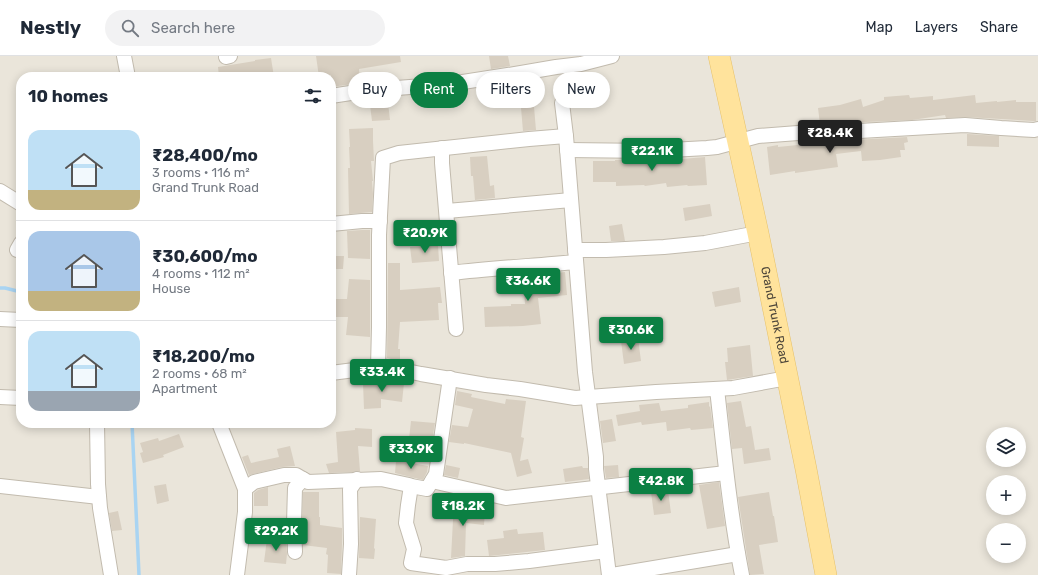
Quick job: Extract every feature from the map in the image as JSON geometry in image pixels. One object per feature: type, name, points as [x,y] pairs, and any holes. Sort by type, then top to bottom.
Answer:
[{"type":"main road","name":"Grand Trunk Road","points":[[719,56],[758,233],[826,575]]},
{"type":"street","points":[[124,56],[127,72]]},
{"type":"street","points":[[336,95],[370,90],[464,82],[581,64],[612,56]]},
{"type":"street","points":[[562,108],[585,372],[606,551],[611,575],[738,554]]},
{"type":"street","points":[[567,150],[652,151],[717,148],[758,136],[798,132],[824,133],[965,125],[1034,130],[1038,129]]},
{"type":"street","points":[[378,367],[380,222],[383,158],[399,153],[566,136]]},
{"type":"street","points":[[442,148],[456,329]]},
{"type":"street","points":[[0,191],[16,201]]},
{"type":"street","points":[[446,211],[571,200]]},
{"type":"street","points":[[336,224],[380,222]]},
{"type":"street","points":[[451,272],[488,268],[546,265],[576,256],[698,244],[758,233]]},
{"type":"street","points":[[0,319],[16,320]]},
{"type":"street","points":[[336,372],[388,367],[421,374],[574,398],[733,388],[787,378]]},
{"type":"street","points":[[245,489],[254,482],[284,475],[296,475],[308,482],[381,478],[427,489],[436,474],[450,378]]},
{"type":"street","points":[[717,389],[726,473],[742,575]]},
{"type":"street","points":[[0,397],[16,398]]},
{"type":"street","points":[[97,428],[99,497],[111,575]]},
{"type":"street","points":[[221,428],[245,489],[245,512],[237,575]]},
{"type":"street","points":[[432,481],[506,498],[726,473]]},
{"type":"street","points":[[295,552],[295,488],[303,479]]},
{"type":"street","points":[[349,575],[351,544],[350,489],[357,480]]},
{"type":"street","points":[[0,486],[99,497]]},
{"type":"street","points":[[411,486],[406,523],[414,548],[411,564],[446,568],[467,564],[529,562],[606,551]]},
{"type":"shaded area","points":[[0,56],[1038,56],[1038,575],[0,575]]},
{"type":"building","points":[[316,56],[400,56],[401,62],[359,69],[359,72],[348,72],[348,85],[336,86],[336,72],[318,72]]},
{"type":"building","points":[[489,56],[508,56],[510,66],[491,69]]},
{"type":"building","points":[[271,58],[273,72],[218,72],[218,67]]},
{"type":"building","points":[[909,95],[910,98],[933,96],[933,100],[975,95],[976,103],[1016,100],[1016,102],[1036,102],[1036,121],[966,117],[946,118],[945,115],[912,120],[820,124],[818,108],[840,105],[861,99],[863,107],[884,100],[884,97]]},
{"type":"building","points":[[370,108],[389,108],[390,120],[372,121]]},
{"type":"building","points":[[521,108],[534,108],[536,130],[523,131]]},
{"type":"building","points":[[373,128],[374,161],[371,161],[373,181],[372,212],[349,214],[349,129]]},
{"type":"building","points":[[967,134],[999,136],[999,147],[967,146]]},
{"type":"building","points":[[907,137],[908,142],[904,143],[905,150],[900,150],[901,157],[862,161],[861,151],[836,154],[838,167],[770,175],[767,147],[817,142]]},
{"type":"building","points":[[487,156],[490,186],[494,185],[495,198],[475,200],[473,176],[471,176],[470,157]]},
{"type":"building","points":[[705,157],[707,185],[667,187],[666,183],[645,186],[616,186],[616,182],[593,182],[593,161],[636,159],[636,163],[659,159],[659,161]]},
{"type":"building","points":[[710,204],[712,216],[685,221],[683,208]]},
{"type":"building","points":[[622,224],[625,241],[611,241],[609,226]]},
{"type":"building","points":[[370,230],[370,259],[348,258],[347,231]]},
{"type":"building","points":[[438,245],[439,261],[412,263],[410,247]]},
{"type":"building","points":[[336,256],[344,256],[343,269],[336,269]]},
{"type":"building","points":[[388,263],[400,263],[400,290],[440,287],[442,303],[438,303],[439,320],[400,322],[398,349],[400,349],[400,361],[387,358]]},
{"type":"building","points":[[565,272],[567,295],[538,298],[541,324],[485,327],[484,307],[525,304],[523,276]]},
{"type":"building","points":[[349,279],[370,280],[370,337],[346,335],[348,317],[336,317],[336,299],[347,299]]},
{"type":"building","points":[[739,287],[741,302],[715,307],[712,292]]},
{"type":"building","points":[[638,338],[641,361],[624,364],[621,341]]},
{"type":"building","points":[[750,345],[753,376],[727,380],[725,362],[728,362],[727,348]]},
{"type":"building","points":[[388,380],[404,383],[402,402],[381,399],[381,408],[364,409],[363,383],[387,382]]},
{"type":"building","points":[[457,391],[472,394],[471,397],[505,404],[506,399],[526,401],[521,437],[524,438],[520,461],[528,459],[532,473],[517,477],[511,453],[464,443],[449,442],[452,425],[468,427],[473,409],[455,405]]},
{"type":"building","points":[[741,401],[746,427],[751,426],[755,450],[769,448],[771,460],[744,464],[742,448],[732,449],[727,403]]},
{"type":"building","points":[[709,402],[713,428],[691,430],[690,428],[667,431],[666,422],[642,425],[641,422],[618,426],[616,415],[640,411],[639,405],[659,403],[661,411],[688,408],[688,405]]},
{"type":"building","points":[[612,419],[616,441],[603,443],[600,421]]},
{"type":"building","points":[[411,421],[435,423],[432,441],[409,439]]},
{"type":"building","points":[[355,428],[372,429],[372,447],[358,446],[360,471],[329,473],[326,464],[338,462],[336,432],[355,430]]},
{"type":"building","points":[[179,434],[184,447],[163,455],[164,457],[143,463],[140,453],[143,452],[140,443],[158,438],[159,441]]},
{"type":"building","points":[[290,446],[295,466],[282,467],[249,475],[242,457],[248,455],[251,463],[279,457],[277,449]]},
{"type":"building","points":[[396,461],[411,462],[428,466],[423,480],[395,473]]},
{"type":"building","points":[[446,465],[460,468],[458,478],[444,475]]},
{"type":"building","points":[[618,465],[619,477],[606,478],[604,466]]},
{"type":"building","points":[[582,466],[583,468],[588,468],[589,479],[565,482],[563,469]]},
{"type":"building","points":[[719,482],[725,526],[707,529],[699,485]]},
{"type":"building","points":[[166,484],[169,501],[157,504],[154,486]]},
{"type":"building","points":[[268,487],[268,506],[254,506],[254,493]]},
{"type":"building","points":[[668,490],[671,513],[654,515],[651,492]]},
{"type":"building","points":[[303,492],[319,492],[320,525],[342,528],[341,574],[327,573],[327,548],[303,545]]},
{"type":"building","points":[[769,492],[778,542],[759,545],[764,574],[750,575],[738,497]]},
{"type":"building","points":[[454,501],[466,502],[465,510],[485,512],[484,525],[466,523],[465,556],[451,558]]},
{"type":"building","points":[[118,511],[122,530],[112,531],[109,513]]},
{"type":"building","points":[[360,517],[376,519],[374,559],[359,558]]},
{"type":"building","points":[[517,529],[518,534],[543,532],[545,550],[489,556],[487,540],[504,538],[503,531]]},
{"type":"building","points":[[267,539],[286,541],[286,564],[264,562]]},
{"type":"waterway","points":[[0,288],[16,291]]},
{"type":"waterway","points":[[132,428],[139,575]]}]
